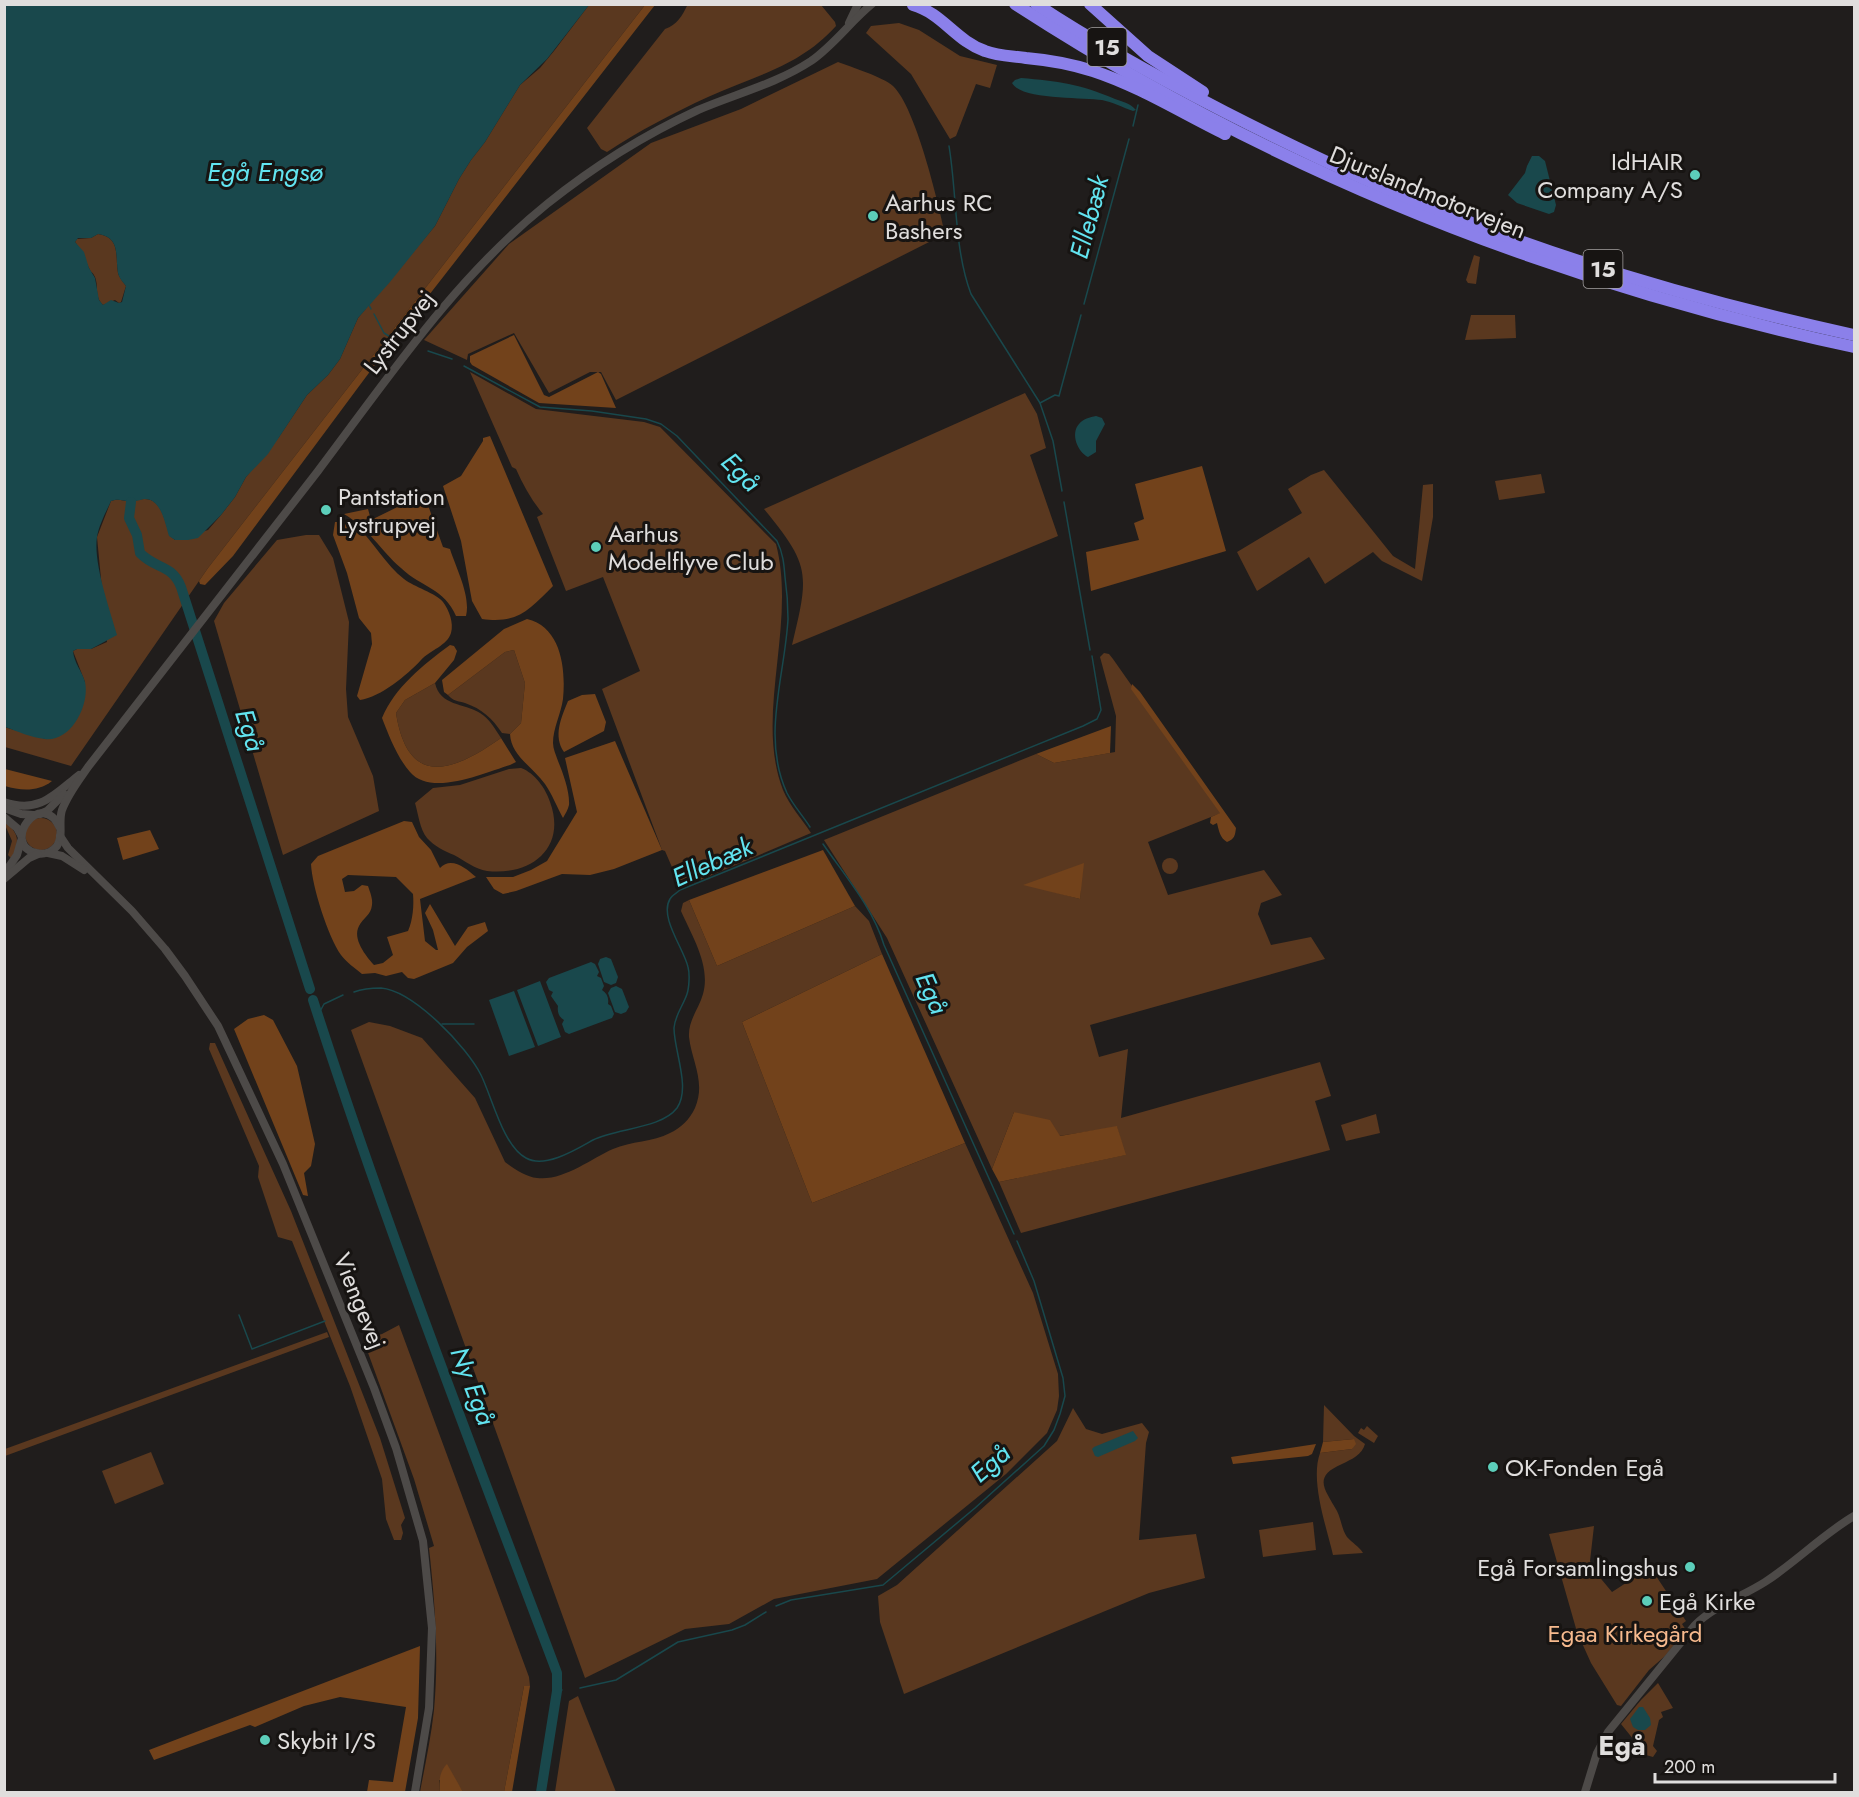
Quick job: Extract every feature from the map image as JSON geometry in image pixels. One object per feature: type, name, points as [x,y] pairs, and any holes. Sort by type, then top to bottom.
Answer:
[{"type":"highway","name":"Djurslandmotorvejen","points":[[1015,4],[1120,69],[1258,142],[1347,184],[1473,236],[1634,292],[1768,328],[1854,347]]},
{"type":"highway","name":"Djurslandmotorvejen","points":[[1036,4],[1179,88],[1283,141],[1360,177],[1475,225],[1617,273],[1728,305],[1854,335]]},
{"type":"highway","points":[[1090,4],[1148,56],[1182,80],[1360,177]]},
{"type":"highway","points":[[913,5],[929,10],[957,36],[983,51],[1068,64],[1094,72],[1127,85],[1202,123],[1336,185],[1473,236]]},
{"type":"street","name":"Lystrupvej","points":[[840,36],[858,4]]},
{"type":"street","name":"Lystrupvej","points":[[37,815],[45,812],[59,800],[85,770],[316,474],[423,330],[472,273],[519,228],[565,190],[619,153],[697,111],[787,75],[825,50],[872,4]]},
{"type":"street","name":"Lystrupvej","points":[[60,832],[63,807],[85,770]]},
{"type":"street","points":[[4,802],[23,806],[42,803],[85,770]]},
{"type":"street","points":[[4,808],[21,814],[51,817],[60,832],[57,846],[29,858],[4,879]]},
{"type":"street","points":[[4,874],[17,855],[25,822],[37,815]]},
{"type":"street","points":[[4,817],[17,828],[28,850],[43,853]]},
{"type":"street","name":"Viengevej","points":[[60,832],[68,848],[132,911],[165,949],[209,1012],[227,1043],[283,1164],[349,1323],[396,1448],[423,1541],[432,1628],[429,1708],[415,1792]]},
{"type":"street","name":"Viengevej","points":[[43,853],[62,856],[97,878]]},
{"type":"street","points":[[1585,1792],[1597,1753],[1608,1732],[1695,1625],[1707,1614],[1768,1580],[1828,1533],[1854,1516]]},
{"type":"green space","points":[[688,4],[821,5],[836,26],[822,40],[792,61],[682,109],[607,152],[601,149],[587,128],[665,29],[679,20]]},
{"type":"green space","points":[[589,5],[645,5],[208,568],[71,766],[5,747],[4,727],[46,739],[85,682],[73,651],[91,649],[107,642],[97,537],[111,501],[144,499],[155,503],[162,512],[170,536],[175,540],[208,530],[235,497],[246,477],[279,437],[307,395],[328,375],[340,359],[358,318],[435,226],[459,179],[520,85],[540,68]]},
{"type":"green space","points":[[899,23],[919,30],[960,56],[997,65],[990,88],[976,84],[956,136],[950,139],[911,74],[866,33],[871,26]]},
{"type":"green space","points":[[838,62],[888,83],[902,97],[925,156],[945,234],[616,400],[601,372],[590,372],[549,393],[514,333],[468,354],[467,360],[424,340],[509,244],[651,143],[741,109]]},
{"type":"green space","points":[[98,234],[114,243],[118,273],[126,286],[119,303],[115,300],[103,305],[100,302],[95,277],[75,242],[77,239],[91,238]]},
{"type":"green space","points":[[1474,255],[1480,257],[1476,284],[1468,283],[1466,280]]},
{"type":"green space","points":[[1471,315],[1515,315],[1516,338],[1465,340]]},
{"type":"green space","points":[[470,372],[536,409],[644,422],[660,427],[776,544],[781,575],[782,606],[774,701],[775,761],[786,796],[811,833],[681,888],[665,851],[662,850],[602,689],[640,671],[603,577],[566,591],[537,517],[543,514],[528,493],[516,469],[512,467]]},
{"type":"green space","points":[[1025,393],[1037,414],[1046,448],[1030,455],[1058,536],[792,645],[801,602],[802,572],[791,544],[764,509]]},
{"type":"green space","points":[[1324,470],[1393,556],[1415,569],[1423,485],[1433,484],[1433,517],[1422,581],[1382,561],[1373,552],[1325,584],[1309,557],[1257,591],[1237,552],[1302,513],[1288,489]]},
{"type":"green space","points":[[1541,474],[1545,493],[1499,500],[1495,481]]},
{"type":"green space","points":[[319,535],[333,558],[349,622],[346,689],[348,717],[373,776],[379,811],[283,855],[214,621],[224,603],[277,540]]},
{"type":"green space","points":[[514,650],[525,683],[521,723],[510,734],[502,733],[482,711],[454,700],[448,695],[505,652]]},
{"type":"green space","points":[[1104,653],[1109,654],[1113,659],[1221,813],[1148,842],[1168,895],[1264,870],[1282,895],[1261,903],[1258,914],[1271,945],[1311,937],[1325,959],[1090,1025],[1099,1057],[1128,1049],[1121,1118],[1320,1062],[1331,1096],[1315,1101],[1330,1150],[1021,1233],[999,1182],[1125,1155],[1117,1127],[1059,1136],[1014,1112],[992,1169],[887,938],[824,840],[1036,754],[1054,763],[1115,752],[1116,716],[1100,657]],"holes":[[[1025,884],[1081,885],[1080,899]]]},
{"type":"green space","points":[[435,683],[447,700],[484,715],[501,738],[466,759],[450,765],[435,767],[422,763],[411,754],[402,737],[396,713],[405,700]]},
{"type":"green space","points":[[521,768],[531,774],[543,787],[554,818],[554,833],[541,856],[518,869],[487,871],[474,867],[443,850],[427,838],[415,803],[433,788],[460,785],[509,769]]},
{"type":"green space","points":[[41,818],[52,823],[57,834],[52,845],[41,850],[30,845],[25,834],[30,823]]},
{"type":"green space","points":[[6,821],[17,838],[12,859],[8,855],[12,841],[5,825]]},
{"type":"green space","points":[[1170,858],[1176,860],[1178,866],[1176,872],[1170,874],[1164,872],[1162,866],[1164,860]]},
{"type":"green space","points":[[689,900],[717,966],[855,906],[869,921],[882,954],[742,1022],[812,1203],[965,1143],[1033,1293],[1058,1374],[1059,1396],[1057,1410],[1047,1433],[1006,1474],[877,1579],[774,1599],[729,1624],[685,1629],[585,1678],[351,1030],[369,1022],[390,1026],[422,1038],[475,1098],[505,1162],[528,1176],[537,1178],[567,1173],[620,1146],[663,1136],[678,1129],[695,1108],[699,1081],[689,1031],[705,983],[699,951],[681,911],[683,903]]},
{"type":"green space","points":[[210,1043],[215,1043],[291,1211],[380,1438],[405,1518],[401,1525],[403,1533],[401,1540],[394,1540],[386,1519],[382,1479],[350,1386],[292,1241],[278,1237],[258,1177],[259,1166],[209,1049]]},
{"type":"green space","points":[[1376,1114],[1380,1133],[1346,1141],[1341,1125]]},
{"type":"green space","points":[[399,1325],[529,1677],[530,1686],[524,1686],[504,1792],[463,1792],[457,1783],[439,1780],[440,1792],[420,1792],[434,1710],[436,1629],[429,1548],[434,1546],[414,1479],[363,1339],[382,1334]]},
{"type":"green space","points":[[327,1332],[329,1337],[5,1456],[5,1449]]},
{"type":"green space","points":[[1324,1405],[1365,1444],[1362,1451],[1333,1469],[1324,1479],[1325,1490],[1338,1514],[1345,1534],[1363,1553],[1333,1555],[1320,1503],[1317,1464],[1320,1453],[1352,1449],[1354,1439],[1323,1442]]},
{"type":"green space","points":[[1073,1408],[1086,1429],[1102,1434],[1142,1423],[1149,1432],[1146,1443],[1139,1540],[1196,1534],[1205,1578],[1149,1593],[904,1694],[880,1622],[878,1596],[897,1585],[1057,1441]]},
{"type":"green space","points":[[1367,1426],[1378,1436],[1374,1443],[1358,1433],[1361,1428],[1364,1430]]},
{"type":"green space","points":[[151,1452],[164,1484],[115,1504],[102,1471]]},
{"type":"green space","points":[[1313,1522],[1316,1550],[1263,1557],[1259,1530]]},
{"type":"green space","name":"Egaa Kirkegård","points":[[1594,1526],[1590,1561],[1597,1574],[1612,1592],[1643,1572],[1652,1570],[1686,1621],[1682,1624],[1686,1630],[1665,1656],[1649,1670],[1621,1706],[1617,1705],[1591,1663],[1577,1632],[1549,1534]]},
{"type":"green space","points":[[1658,1683],[1673,1708],[1661,1712],[1663,1717],[1659,1720],[1653,1746],[1657,1751],[1653,1757],[1646,1755],[1621,1724]]},
{"type":"green space","points":[[578,1696],[616,1792],[555,1792],[569,1701]]},
{"type":"green space","points":[[365,1730],[372,1731],[374,1735],[370,1742],[371,1745],[368,1746],[362,1738]]},
{"type":"shaded area","points":[[645,5],[655,5],[380,358],[233,556],[205,585],[200,584],[199,581],[208,568]]},
{"type":"shaded area","points":[[514,335],[544,395],[549,397],[598,372],[616,408],[539,403],[470,362],[470,356]]},
{"type":"shaded area","points":[[490,436],[553,586],[522,613],[514,617],[494,620],[482,619],[472,601],[461,541],[443,486],[461,476],[483,438]]},
{"type":"shaded area","points":[[1202,466],[1226,551],[1091,591],[1086,552],[1139,540],[1134,523],[1144,519],[1135,484]]},
{"type":"shaded area","points":[[424,494],[443,547],[450,549],[462,582],[467,608],[466,616],[456,616],[439,594],[409,575],[368,533],[344,514],[368,509],[371,520]]},
{"type":"shaded area","points":[[335,522],[348,522],[358,527],[386,561],[408,582],[443,602],[451,621],[451,633],[442,645],[393,684],[376,695],[360,700],[357,696],[372,644],[371,633],[359,618],[347,573],[333,535]]},
{"type":"shaded area","points":[[527,619],[538,623],[547,631],[559,650],[562,662],[563,699],[553,743],[568,794],[569,805],[563,818],[545,784],[518,755],[511,742],[510,734],[521,723],[525,683],[514,650],[505,652],[448,695],[444,692],[442,680],[504,629]]},
{"type":"shaded area","points":[[450,645],[454,646],[457,651],[454,660],[435,683],[405,700],[396,713],[402,737],[411,754],[422,763],[435,767],[450,765],[483,750],[501,738],[516,762],[458,781],[431,783],[419,779],[405,766],[382,718],[394,696],[402,687]]},
{"type":"shaded area","points":[[1132,684],[1140,692],[1236,828],[1232,840],[1227,842],[1220,834],[1217,823],[1213,825],[1210,823],[1211,817],[1220,813],[1131,689]]},
{"type":"shaded area","points":[[595,694],[606,722],[604,731],[564,752],[559,733],[568,701],[582,695]]},
{"type":"shaded area","points":[[1111,726],[1110,753],[1054,763],[1036,754]]},
{"type":"shaded area","points":[[615,741],[662,850],[614,869],[590,875],[562,874],[503,894],[494,889],[486,877],[513,877],[547,861],[577,812],[565,758]]},
{"type":"shaded area","points":[[5,769],[52,781],[35,789],[11,788],[5,786]]},
{"type":"shaded area","points":[[404,821],[412,822],[419,837],[431,850],[440,868],[454,863],[476,877],[420,899],[425,941],[438,950],[433,930],[425,913],[430,904],[455,946],[468,927],[485,922],[488,931],[467,947],[453,963],[414,979],[408,978],[402,972],[386,976],[375,973],[362,974],[341,955],[326,924],[312,873],[311,864],[318,856]],"holes":[[[348,875],[396,877],[413,894],[411,922],[408,931],[387,937],[393,955],[383,963],[374,965],[361,947],[357,936],[359,926],[371,908],[372,900],[368,886],[362,885],[354,891],[345,892],[342,879]]]},
{"type":"shaded area","points":[[150,830],[159,849],[123,860],[117,838]]},
{"type":"shaded area","points":[[823,850],[855,906],[717,966],[689,900]]},
{"type":"shaded area","points":[[1084,863],[1080,899],[1023,885]]},
{"type":"shaded area","points":[[882,954],[965,1143],[812,1203],[742,1022]]},
{"type":"shaded area","points":[[264,1015],[273,1020],[297,1066],[315,1144],[311,1166],[304,1173],[308,1196],[303,1195],[234,1029],[248,1019]]},
{"type":"shaded area","points":[[1014,1112],[1050,1120],[1060,1136],[1117,1126],[1126,1155],[999,1182],[992,1169]]},
{"type":"shaded area","points":[[1354,1439],[1356,1444],[1352,1449],[1320,1453],[1323,1442]]},
{"type":"shaded area","points":[[1316,1444],[1312,1454],[1308,1456],[1233,1464],[1231,1457]]},
{"type":"shaded area","points":[[420,1646],[418,1718],[405,1792],[367,1792],[369,1780],[393,1782],[406,1707],[340,1697],[304,1706],[255,1727],[250,1725],[154,1760],[149,1750]]},
{"type":"shaded area","points":[[524,1686],[530,1686],[512,1792],[504,1792]]},
{"type":"shaded area","points":[[447,1764],[463,1792],[440,1792],[440,1777]]},
{"type":"water","name":"Egå Engsø","points":[[4,5],[589,5],[547,59],[520,85],[459,179],[435,226],[358,318],[340,359],[328,375],[307,395],[268,454],[246,477],[235,497],[221,515],[198,538],[175,540],[169,536],[164,518],[155,503],[144,499],[111,501],[99,528],[96,548],[103,586],[117,635],[91,649],[73,651],[85,682],[85,701],[77,720],[63,735],[45,739],[5,727]],"holes":[[[98,234],[114,243],[119,275],[126,286],[122,302],[111,300],[103,305],[99,300],[95,278],[84,252],[75,242],[78,238],[91,238]]]},
{"type":"water","points":[[1021,78],[1080,87],[1126,103],[1136,110],[1133,111],[1102,100],[1053,97],[1027,92],[1012,83]]},
{"type":"water","points":[[1532,156],[1539,156],[1545,161],[1556,205],[1554,212],[1549,214],[1517,203],[1508,195],[1525,173]]},
{"type":"water","points":[[1096,416],[1102,418],[1105,424],[1096,441],[1096,452],[1088,457],[1078,447],[1075,433],[1081,422]]},
{"type":"water","points":[[606,957],[611,959],[618,977],[616,983],[611,985],[604,982],[598,964],[600,959]]},
{"type":"water","points":[[591,962],[595,964],[599,972],[597,976],[601,978],[604,986],[602,990],[614,1014],[612,1018],[569,1034],[565,1032],[562,1024],[564,1020],[551,996],[553,992],[549,990],[546,982],[549,978]]},
{"type":"water","points":[[540,981],[561,1037],[538,1046],[517,990]]},
{"type":"water","points":[[616,986],[622,989],[629,1007],[621,1014],[615,1012],[608,993]]},
{"type":"water","points":[[514,991],[535,1047],[509,1056],[489,1000]]},
{"type":"water","points":[[1133,1431],[1138,1438],[1135,1441],[1098,1457],[1095,1456],[1092,1449],[1094,1447]]},
{"type":"water","points":[[1639,1707],[1643,1707],[1650,1718],[1651,1725],[1645,1730],[1633,1727],[1630,1719]]},
{"type":"waterway","points":[[1133,126],[1138,105]]},
{"type":"waterway","name":"Ellebæk","points":[[1084,304],[1129,139]]},
{"type":"waterway","points":[[949,146],[959,240],[971,294],[1040,403]]},
{"type":"waterway","name":"Egå","points":[[369,305],[371,309]]},
{"type":"waterway","name":"Egå","points":[[374,314],[384,333],[395,340]]},
{"type":"waterway","name":"Ellebæk","points":[[1062,491],[1053,441],[1040,403],[1055,395],[1059,396],[1081,315]]},
{"type":"waterway","points":[[428,351],[452,359]]},
{"type":"waterway","name":"Egå","points":[[464,366],[540,407],[592,411],[646,419],[661,424],[677,436],[777,541],[784,563],[788,619],[777,706],[776,750],[779,772],[787,793],[810,827]]},
{"type":"waterway","name":"Egå","points":[[131,502],[129,518],[137,535],[140,553],[173,574],[181,587],[310,989]]},
{"type":"waterway","name":"Ellebæk","points":[[1064,502],[1090,650]]},
{"type":"waterway","name":"Ellebæk","points":[[354,992],[381,988],[394,991],[409,999],[438,1022],[474,1063],[511,1143],[526,1158],[534,1161],[551,1160],[603,1136],[660,1120],[670,1115],[681,1100],[682,1080],[674,1028],[687,994],[689,981],[686,960],[673,933],[668,915],[667,906],[672,896],[680,890],[1097,719],[1101,710],[1092,656]]},
{"type":"waterway","name":"Egå","points":[[823,844],[873,918],[1014,1234]]},
{"type":"waterway","points":[[318,1015],[324,1004],[343,995]]},
{"type":"waterway","name":"Ny Egå","points":[[313,1000],[400,1254],[557,1673],[557,1691],[541,1792]]},
{"type":"waterway","points":[[442,1024],[474,1024]]},
{"type":"waterway","name":"Egå","points":[[776,1606],[791,1600],[883,1585],[975,1508],[1044,1446],[1060,1414],[1065,1396],[1063,1378],[1034,1281],[1017,1241]]},
{"type":"waterway","points":[[239,1315],[252,1349],[325,1321]]},
{"type":"waterway","name":"Egå","points":[[580,1688],[616,1680],[678,1642],[732,1630],[766,1612]]},
{"type":"waterway","name":"Ny Egå","points":[[557,1691],[562,1690]]},
{"type":"place","name":"IdHAIR Company A/S","points":[[1695,175]]},
{"type":"place","name":"Aarhus RC Bashers","points":[[873,216]]},
{"type":"place","name":"Pantstation Lystrupvej","points":[[326,510]]},
{"type":"place","name":"Aarhus Modelflyve Club","points":[[596,547]]},
{"type":"place","name":"OK-Fonden Egå","points":[[1493,1467]]},
{"type":"place","name":"Egå Forsamlingshus","points":[[1690,1567]]},
{"type":"place","name":"Egå Kirke","points":[[1647,1601]]},
{"type":"place","name":"Skybit I/S","points":[[265,1740]]},
{"type":"district","name":"Egå","points":[[1622,1745]]}]
